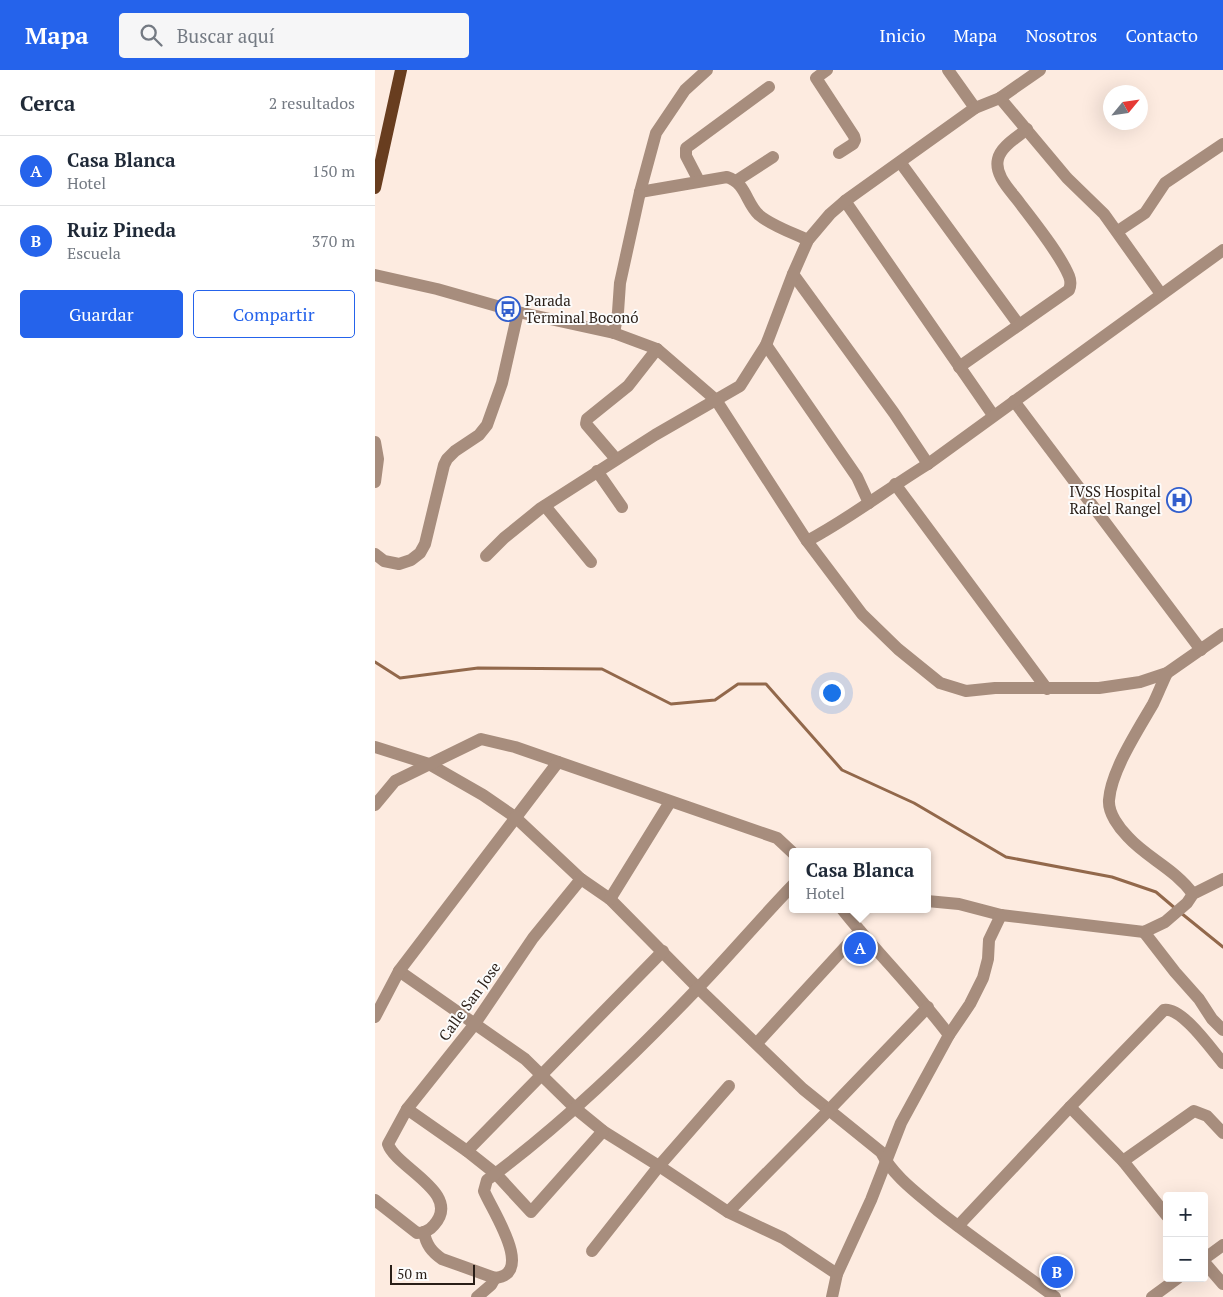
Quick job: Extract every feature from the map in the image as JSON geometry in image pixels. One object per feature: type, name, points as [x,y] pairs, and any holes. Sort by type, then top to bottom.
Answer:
[{"type":"main road","points":[[375,188],[401,70]]},
{"type":"street","points":[[614,333],[620,283],[640,192],[656,133],[685,90],[707,70]]},
{"type":"street","points":[[827,70],[816,78],[855,140],[853,144],[839,153]]},
{"type":"street","points":[[948,70],[975,108]]},
{"type":"street","points":[[486,556],[504,538],[545,506],[597,471],[740,386],[766,345],[808,240],[830,214],[845,201],[975,108],[1000,98],[1040,70]]},
{"type":"street","points":[[699,181],[686,156],[686,148],[769,86]]},
{"type":"street","points":[[1000,98],[1067,178],[1095,204],[1118,231],[1161,294]]},
{"type":"street","points":[[959,367],[1069,290],[1071,285],[1069,276],[1060,260],[1005,185],[997,167],[1000,152],[1027,129]]},
{"type":"street","points":[[1118,231],[1145,212],[1165,184],[1223,144]]},
{"type":"street","points":[[736,181],[773,157]]},
{"type":"street","points":[[900,162],[1019,324]]},
{"type":"street","points":[[640,192],[723,177],[736,181],[743,188],[748,201],[766,220],[808,240]]},
{"type":"street","points":[[845,201],[993,415]]},
{"type":"street","points":[[807,541],[836,526],[895,484],[928,464],[1223,250]]},
{"type":"street","points":[[793,274],[894,413],[928,464]]},
{"type":"street","points":[[375,275],[437,289],[518,312],[614,333],[657,349],[716,400],[807,541],[862,614],[898,649],[940,683],[966,691],[995,688],[1099,688],[1140,682],[1167,673],[1223,634]]},
{"type":"street","points":[[375,554],[383,561],[399,564],[411,560],[423,549],[447,459],[455,451],[479,435],[490,418],[502,383],[518,312]]},
{"type":"street","points":[[766,345],[857,477],[869,503]]},
{"type":"street","points":[[616,459],[586,424],[587,419],[628,386],[657,349]]},
{"type":"street","points":[[1013,401],[1201,650]]},
{"type":"street","points":[[375,442],[378,464],[375,482]]},
{"type":"street","points":[[597,471],[622,507]]},
{"type":"street","points":[[895,484],[1047,689]]},
{"type":"street","points":[[545,506],[591,562]]},
{"type":"street","points":[[1167,673],[1113,781],[1108,802],[1114,818],[1128,838],[1184,882],[1190,898]]},
{"type":"street","points":[[375,805],[395,781],[481,739],[515,747],[777,838],[789,849]]},
{"type":"street","points":[[375,747],[429,764],[483,795],[515,818],[581,879],[610,899],[698,988],[803,1089],[881,1152],[887,1163],[914,1191],[958,1226],[1055,1297]]},
{"type":"street","points":[[375,1016],[399,971],[558,762]]},
{"type":"street","points":[[610,899],[670,802]]},
{"type":"street","name":"Calle San Jose","points":[[424,1232],[431,1228],[439,1219],[441,1213],[438,1198],[418,1175],[391,1152],[388,1144],[407,1109],[475,1025],[533,938],[581,879]]},
{"type":"street","points":[[931,900],[959,904],[1001,915],[1144,932],[1169,919],[1190,898],[1223,879]]},
{"type":"street","points":[[375,1200],[415,1232],[424,1232],[428,1245],[437,1255],[495,1278],[502,1277],[511,1269],[512,1258],[509,1242],[484,1191],[487,1180],[576,1109],[698,988],[789,889]]},
{"type":"street","points":[[845,913],[928,1007],[949,1035]]},
{"type":"street","points":[[832,1297],[837,1274],[887,1163],[901,1123],[949,1035],[970,1004],[983,978],[989,959],[989,940],[1001,915]]},
{"type":"street","points":[[757,1044],[860,932]]},
{"type":"street","points":[[1144,932],[1199,999],[1212,1019],[1223,1030]]},
{"type":"street","points":[[467,1151],[663,951]]},
{"type":"street","points":[[399,971],[525,1059],[576,1109],[603,1131],[728,1212],[783,1238],[837,1274]]},
{"type":"street","points":[[728,1212],[928,1007]]},
{"type":"street","points":[[958,1226],[1163,1010],[1169,1009],[1183,1018],[1223,1063]]},
{"type":"street","points":[[1198,1034],[1212,1019]]},
{"type":"street","points":[[593,1251],[659,1166],[729,1086]]},
{"type":"street","points":[[1070,1107],[1123,1161],[1163,1211]]},
{"type":"street","points":[[407,1109],[496,1174],[531,1212],[603,1131]]},
{"type":"street","points":[[1123,1161],[1194,1111],[1207,1116],[1223,1133]]},
{"type":"street","points":[[1208,1258],[1223,1245]]},
{"type":"street","points":[[1208,1266],[1223,1284]]},
{"type":"street","points":[[477,1297],[487,1289],[495,1278]]},
{"type":"street","points":[[1151,1297],[1172,1282]]},
{"type":"waterway","points":[[375,662],[400,678],[478,668],[602,669],[671,704],[715,700],[738,684],[766,684],[842,770],[914,803],[1006,857],[1112,877],[1156,892],[1176,909]]},
{"type":"waterway","points":[[1181,913],[1223,947]]},
{"type":"place","name":"Parada Terminal Boconó","points":[[508,309]]},
{"type":"place","name":"IVSS Hospital Rafael Rangel","points":[[1179,500]]},
{"type":"place","name":"Casa Blanca","points":[[860,948]]},
{"type":"place","name":"Ruiz Pineda","points":[[1057,1272]]}]
